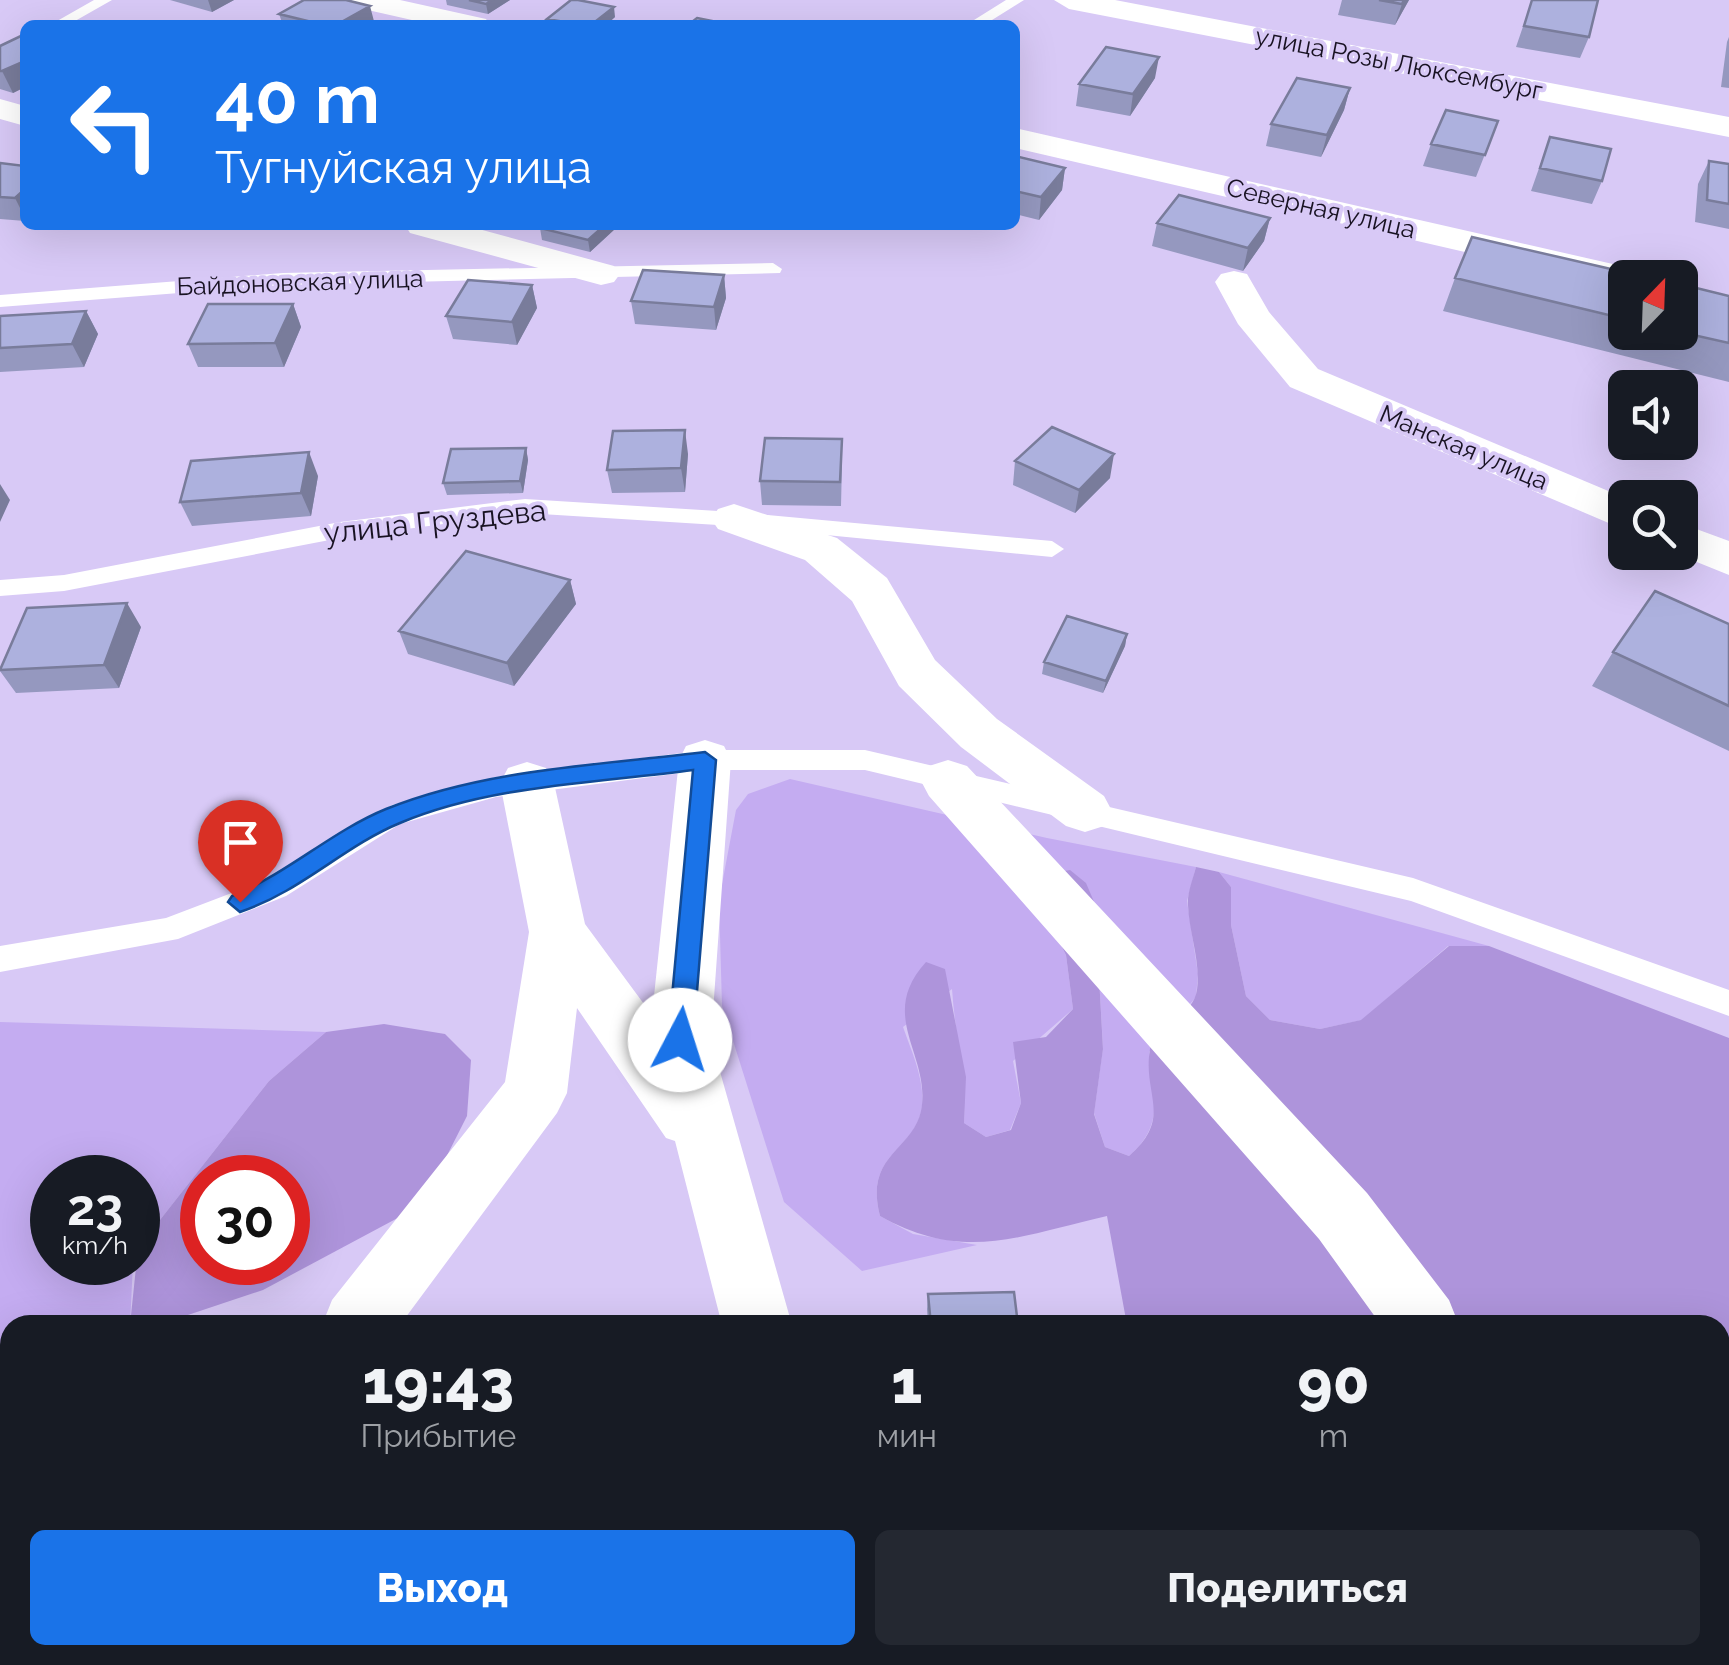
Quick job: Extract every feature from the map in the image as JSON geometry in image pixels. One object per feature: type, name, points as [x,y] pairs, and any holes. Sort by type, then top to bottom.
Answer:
[{"type":"street","points":[[360,0],[452,20]]},
{"type":"street","name":"улица Розы Люксембург","points":[[1069,0],[1729,127]]},
{"type":"street","name":"Северная улица","points":[[1020,139],[1608,274]]},
{"type":"street","points":[[440,230],[601,274]]},
{"type":"street","name":"Манская улица","points":[[1234,282],[1252,316],[1304,378],[1608,508]]},
{"type":"street","points":[[734,519],[821,548],[870,590],[917,673],[980,734],[1086,811]]},
{"type":"street","points":[[1698,546],[1729,559]]},
{"type":"street","points":[[705,760],[680,1040],[754,1315]]},
{"type":"street","points":[[948,780],[1344,1216],[1417,1315]]},
{"type":"street","points":[[365,1315],[534,1093],[558,932],[526,783]]},
{"type":"street","points":[[558,932],[709,1146]]},
{"type":"lane","points":[[66,20],[105,0]]},
{"type":"lane","points":[[982,20],[1016,0]]},
{"type":"lane","name":"Байдоновская улица","points":[[0,301],[284,279],[773,269]]},
{"type":"lane","name":"улица Груздева","points":[[0,588],[64,583],[340,530],[525,506],[734,519],[1052,550]]},
{"type":"lane","points":[[0,958],[168,930],[276,888],[392,816],[526,783],[705,760],[864,760],[1413,890],[1729,1003]]},
{"type":"shaded area","points":[[790,779],[1047,838],[1196,867],[1187,901],[1198,974],[1196,997],[1149,1052],[1154,1096],[1152,1121],[1148,1133],[1129,1156],[1105,1147],[1094,1113],[1103,1048],[1095,904],[1042,908],[1066,955],[1073,1009],[1013,1061],[1021,1103],[1010,1130],[986,1137],[964,1123],[952,989],[903,1027],[918,1069],[921,1112],[878,1180],[880,1216],[913,1234],[977,1245],[862,1271],[784,1202],[722,1006],[719,900],[736,810],[748,794]]},
{"type":"shaded area","points":[[1196,867],[1219,872],[1231,887],[1231,925],[1246,996],[1270,1020],[1320,1029],[1361,1020],[1449,946],[1489,946],[1729,1038],[1729,1315],[1125,1315],[1107,1216],[1019,1237],[966,1242],[939,1239],[880,1216],[878,1179],[909,1136],[921,1111],[919,1072],[905,1019],[912,982],[926,962],[945,969],[966,1077],[964,1123],[986,1137],[1011,1130],[1021,1103],[1013,1042],[1046,1037],[1073,1009],[1066,955],[1042,908],[1049,874],[1070,870],[1086,883],[1095,904],[1103,1049],[1094,1114],[1105,1147],[1129,1156],[1150,1129],[1153,1117],[1150,1049],[1159,1032],[1189,1007],[1197,990],[1189,891]]},
{"type":"shaded area","points":[[1219,872],[1489,946],[1448,946],[1362,1020],[1320,1029],[1270,1020],[1246,996],[1231,925],[1231,887]]},
{"type":"shaded area","points":[[0,1022],[326,1032],[269,1081],[211,1155],[180,1155],[180,1194],[160,1220],[160,1155],[30,1155],[30,1285],[132,1285],[130,1315],[0,1315]]},
{"type":"shaded area","points":[[384,1024],[445,1034],[471,1060],[467,1116],[422,1205],[310,1265],[310,1155],[211,1155],[269,1081],[326,1032]]},
{"type":"shaded area","points":[[180,1194],[180,1285],[272,1285],[188,1315],[131,1315],[134,1285],[160,1285],[160,1220]]},
{"type":"building","points":[[304,0],[346,0],[370,6],[345,20],[304,20],[279,14]]},
{"type":"building","points":[[571,0],[614,7],[597,20],[547,19]]},
{"type":"building","points":[[1532,0],[1598,0],[1589,37],[1524,26]]},
{"type":"building","points":[[20,36],[20,63],[0,71],[0,46]]},
{"type":"building","points":[[1106,47],[1159,57],[1133,94],[1079,84]]},
{"type":"building","points":[[1297,78],[1350,88],[1327,135],[1271,124]]},
{"type":"building","points":[[1446,110],[1498,121],[1485,155],[1431,144]]},
{"type":"building","points":[[1550,137],[1611,149],[1602,181],[1540,168]]},
{"type":"building","points":[[1020,157],[1065,168],[1041,197],[1020,192]]},
{"type":"building","points":[[1709,161],[1729,164],[1729,204],[1707,200]]},
{"type":"building","points":[[0,163],[20,165],[20,194],[15,198],[0,197]]},
{"type":"building","points":[[1179,195],[1270,218],[1248,248],[1157,223]]},
{"type":"building","points":[[548,230],[599,230],[588,240]]},
{"type":"building","points":[[1472,237],[1608,268],[1608,315],[1455,278]]},
{"type":"building","points":[[643,270],[724,275],[714,307],[631,301]]},
{"type":"building","points":[[468,280],[532,285],[512,322],[446,316]]},
{"type":"building","points":[[1698,288],[1729,296],[1729,343],[1698,336]]},
{"type":"building","points":[[208,304],[293,304],[275,343],[188,344]]},
{"type":"building","points":[[86,311],[72,344],[0,348],[0,316]]},
{"type":"building","points":[[1052,427],[1114,454],[1079,490],[1015,461]]},
{"type":"building","points":[[685,430],[681,468],[607,470],[613,431]]},
{"type":"building","points":[[765,438],[842,439],[840,482],[760,481]]},
{"type":"building","points":[[526,448],[520,481],[443,483],[451,449]]},
{"type":"building","points":[[309,452],[301,493],[180,502],[191,461]]},
{"type":"building","points":[[466,551],[570,580],[507,663],[399,631]]},
{"type":"building","points":[[1655,591],[1729,624],[1729,706],[1613,652]]},
{"type":"building","points":[[127,603],[104,665],[0,670],[27,608]]},
{"type":"building","points":[[1067,616],[1127,634],[1106,681],[1044,662]]},
{"type":"building","points":[[1014,1292],[1017,1315],[930,1315],[928,1294]]},
{"type":"route","points":[[240,902],[276,888],[392,816],[496,787],[705,760],[680,1040]]}]
